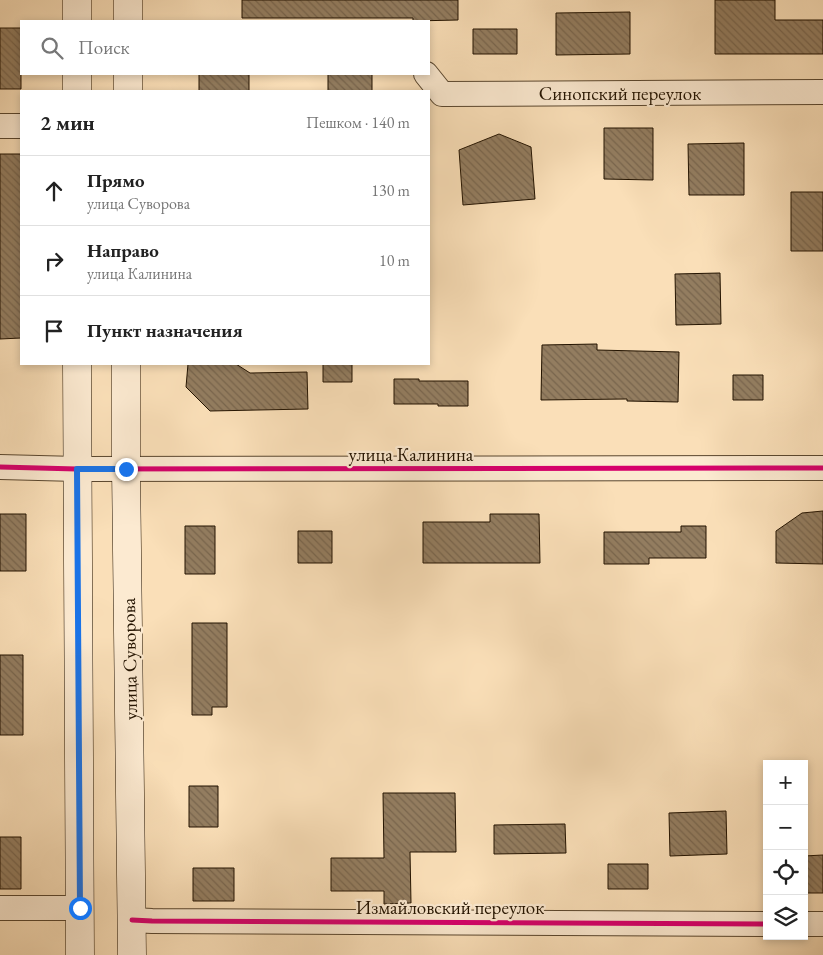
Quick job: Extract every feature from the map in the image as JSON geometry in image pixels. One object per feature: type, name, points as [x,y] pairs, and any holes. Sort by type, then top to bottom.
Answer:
[{"type":"main road","points":[[77,0],[77,20]]},
{"type":"main road","points":[[128,0],[128,20]]},
{"type":"main road","points":[[77,75],[77,90]]},
{"type":"main road","points":[[128,75],[128,90]]},
{"type":"main road","points":[[77,365],[80,955]]},
{"type":"main road","name":"улица Суворова","points":[[126,365],[132,955]]},
{"type":"street","name":"Синопский переулок","points":[[427,75],[442,94],[823,92]]},
{"type":"street","points":[[0,126],[20,126]]},
{"type":"street","name":"улица Калинина","points":[[0,467],[77,469],[823,468]]},
{"type":"street","points":[[0,908],[80,908]]},
{"type":"street","name":"Измайловский переулок","points":[[132,920],[763,924]]},
{"type":"street","points":[[808,924],[823,924]]},
{"type":"building","points":[[242,0],[458,0],[458,20],[413,20],[413,18],[242,18]]},
{"type":"building","points":[[715,0],[775,0],[775,20],[823,20],[823,54],[715,54]]},
{"type":"building","points":[[630,12],[630,54],[556,55],[556,13]]},
{"type":"building","points":[[0,28],[20,28],[21,89],[0,89]]},
{"type":"building","points":[[473,29],[517,29],[517,54],[473,54]]},
{"type":"building","points":[[199,75],[249,75],[249,90],[199,90]]},
{"type":"building","points":[[328,75],[372,75],[372,90],[328,90]]},
{"type":"building","points":[[604,128],[653,128],[653,180],[604,179]]},
{"type":"building","points":[[499,134],[531,147],[535,199],[463,205],[459,150]]},
{"type":"building","points":[[744,143],[744,195],[689,195],[688,144]]},
{"type":"building","points":[[0,154],[20,154],[20,338],[0,339]]},
{"type":"building","points":[[791,192],[823,192],[823,251],[791,251]]},
{"type":"building","points":[[720,273],[721,324],[676,325],[675,274]]},
{"type":"building","points":[[597,344],[597,350],[679,352],[678,402],[627,401],[627,399],[541,400],[542,345]]},
{"type":"building","points":[[188,365],[238,365],[250,373],[307,372],[308,409],[210,411],[186,387]]},
{"type":"building","points":[[323,365],[352,365],[352,382],[323,382]]},
{"type":"building","points":[[733,375],[763,375],[763,400],[733,400]]},
{"type":"building","points":[[394,379],[468,381],[468,406],[394,404]]},
{"type":"building","points":[[823,511],[823,564],[776,563],[776,531],[802,513]]},
{"type":"building","points":[[0,514],[26,514],[26,571],[0,571]]},
{"type":"building","points":[[490,514],[539,514],[540,563],[423,563],[423,522],[490,522]]},
{"type":"building","points":[[185,526],[215,526],[215,574],[185,574]]},
{"type":"building","points":[[681,526],[706,526],[706,558],[649,558],[649,564],[604,564],[604,532],[681,532]]},
{"type":"building","points":[[298,531],[332,531],[332,563],[298,563]]},
{"type":"building","points":[[192,623],[227,623],[227,707],[212,707],[212,715],[192,715]]},
{"type":"building","points":[[0,655],[23,655],[23,735],[0,735]]},
{"type":"building","points":[[189,786],[218,786],[218,827],[189,827]]},
{"type":"building","points":[[383,793],[455,793],[456,852],[410,852],[411,903],[384,904],[384,891],[331,891],[331,858],[384,858]]},
{"type":"building","points":[[726,811],[727,854],[670,856],[669,813]]},
{"type":"building","points":[[565,824],[566,853],[494,854],[494,825]]},
{"type":"building","points":[[0,837],[21,837],[21,889],[0,889]]},
{"type":"building","points":[[823,855],[823,893],[808,893],[808,856]]},
{"type":"building","points":[[608,864],[648,864],[648,889],[608,889]]},
{"type":"building","points":[[193,868],[234,868],[234,901],[193,901]]},
{"type":"cycle path","points":[[0,467],[77,469],[823,468]]},
{"type":"cycle path","points":[[132,920],[763,924]]},
{"type":"route","points":[[80,908],[77,469],[126,469]]}]
